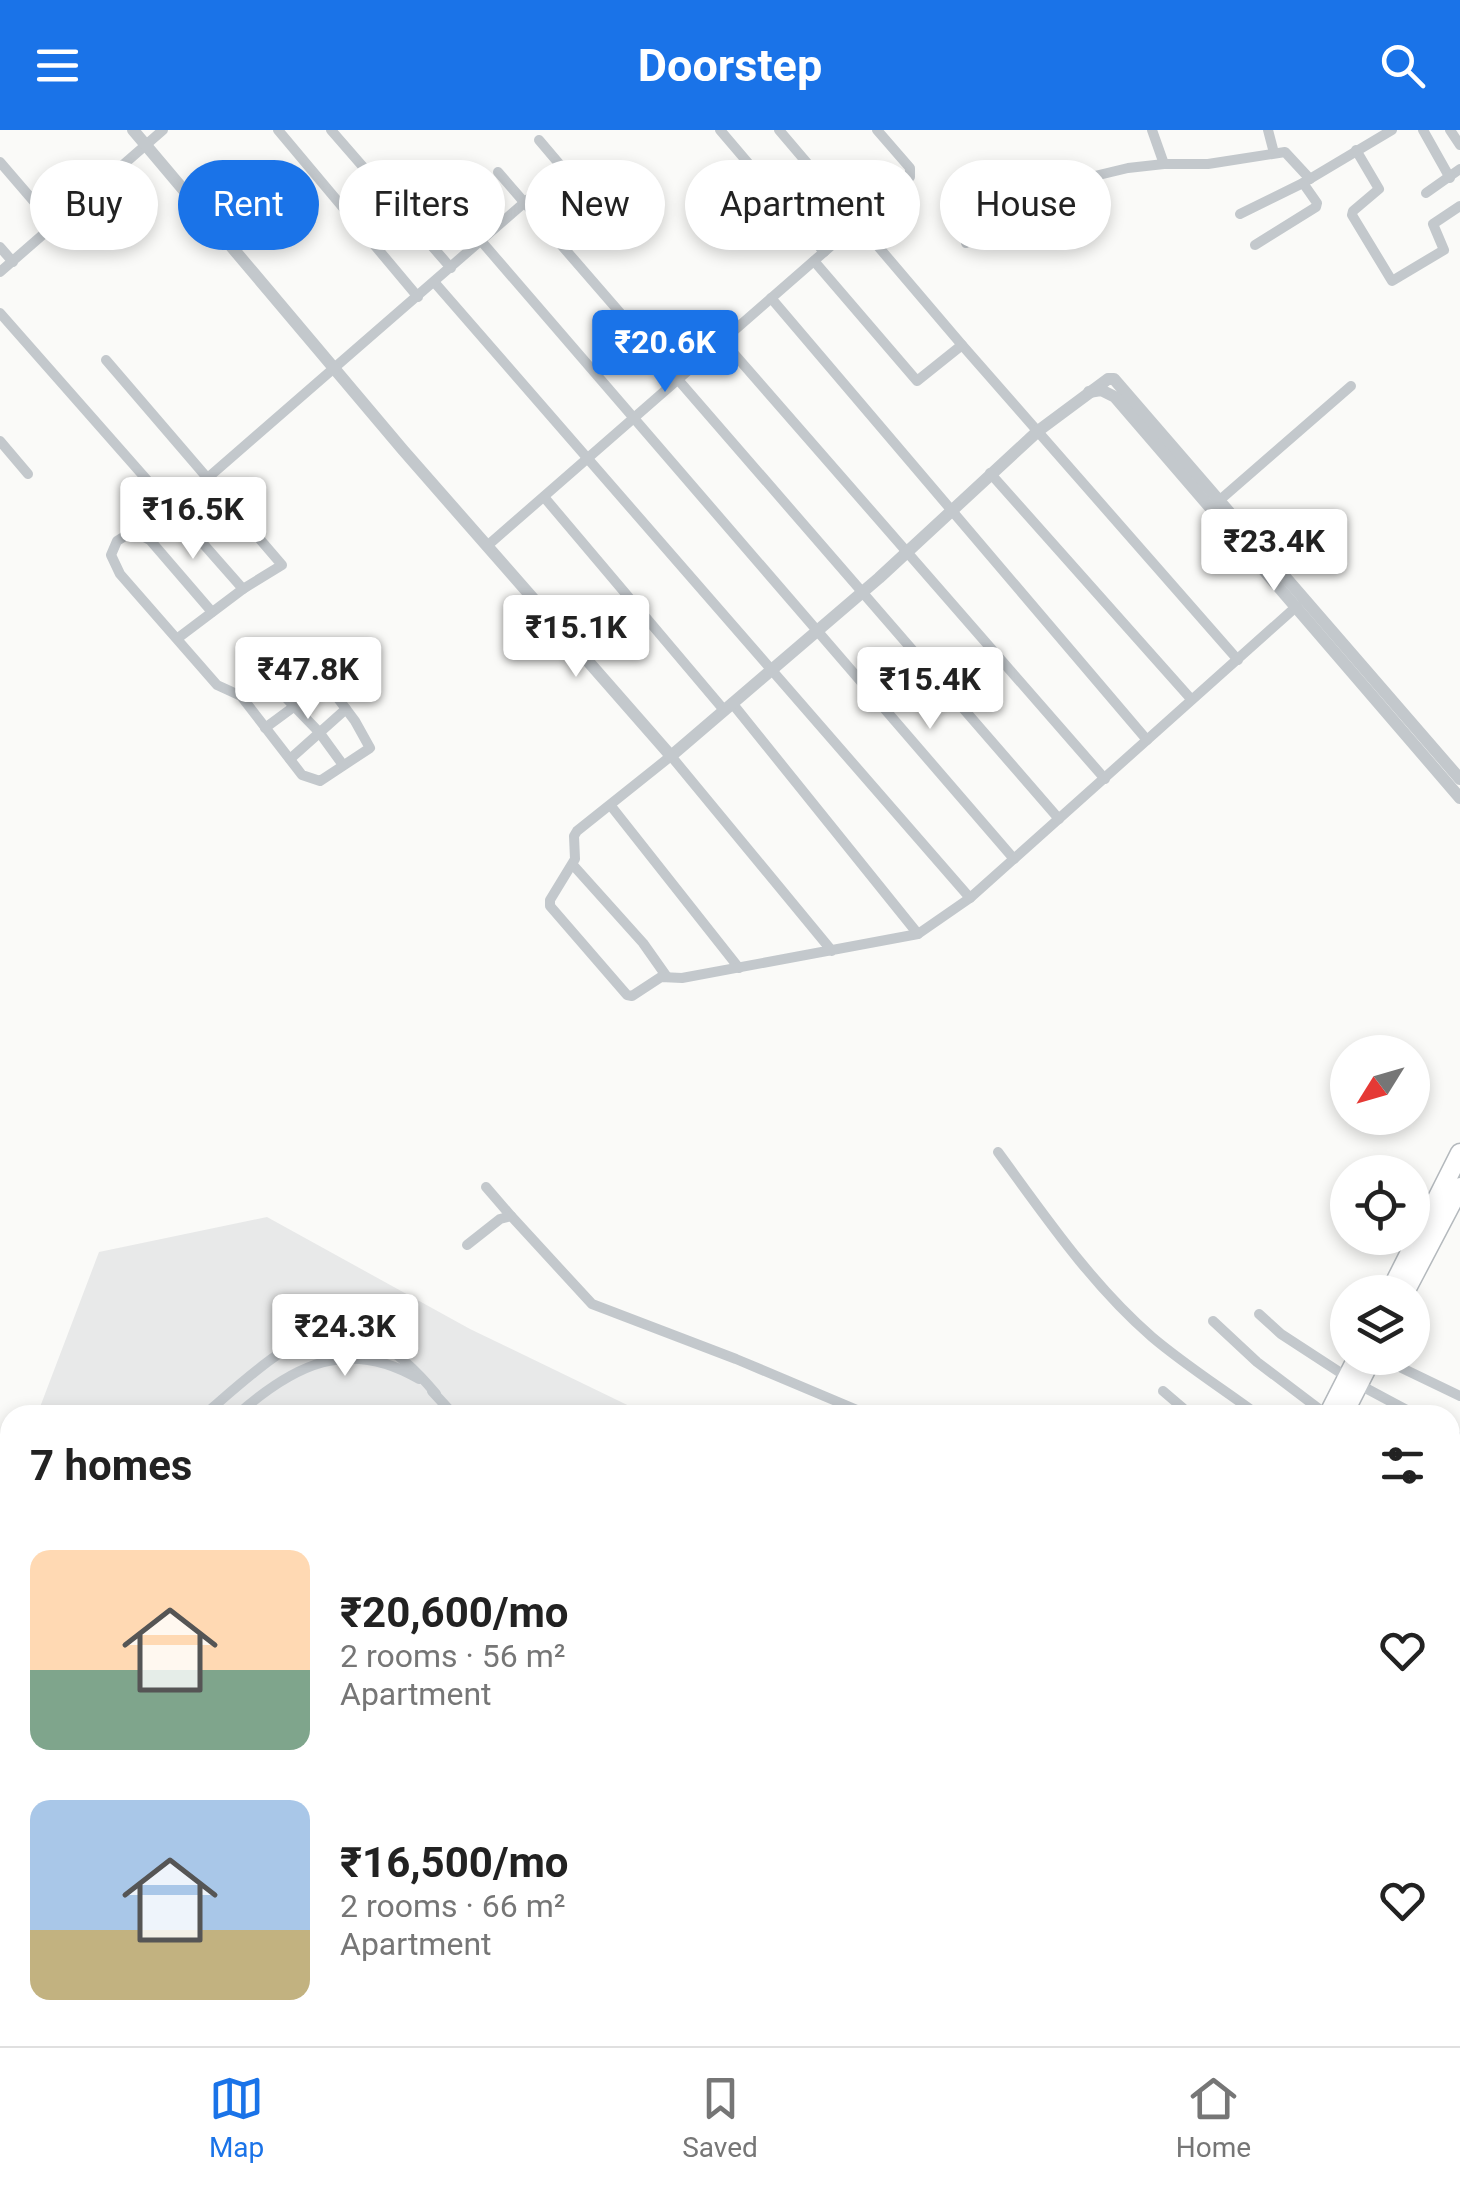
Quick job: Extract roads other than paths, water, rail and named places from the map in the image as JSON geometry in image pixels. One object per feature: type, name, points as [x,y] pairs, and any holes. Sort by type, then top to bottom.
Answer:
[{"type":"highway","points":[[1430,1227],[1460,1153]]},
{"type":"highway","points":[[1430,1231],[1460,1187]]},
{"type":"highway","points":[[1346,1405],[1353,1375]]},
{"type":"highway","points":[[1335,1405],[1357,1375]]},
{"type":"street","points":[[133,130],[487,546],[672,756],[832,951]]},
{"type":"street","points":[[129,160],[163,130]]},
{"type":"street","points":[[278,130],[418,297]]},
{"type":"street","points":[[331,130],[451,268]]},
{"type":"street","points":[[720,130],[824,252]]},
{"type":"street","points":[[779,130],[805,160]]},
{"type":"street","points":[[877,130],[902,160]]},
{"type":"street","points":[[1152,130],[1164,164]]},
{"type":"street","points":[[1268,130],[1274,153]]},
{"type":"street","points":[[1240,214],[1306,181],[1356,150],[1371,135],[1392,130]]},
{"type":"street","points":[[1424,130],[1456,175],[1426,192]]},
{"type":"street","points":[[1450,130],[1460,144]]},
{"type":"street","points":[[539,140],[556,160]]},
{"type":"street","points":[[1356,150],[1379,189],[1352,215],[1392,280],[1444,250],[1433,224],[1460,206]]},
{"type":"street","points":[[1111,172],[1290,154],[1316,207],[1255,244]]},
{"type":"street","points":[[0,162],[30,197]]},
{"type":"street","points":[[505,180],[525,203]]},
{"type":"street","points":[[505,222],[525,205]]},
{"type":"street","points":[[0,247],[13,262]]},
{"type":"street","points":[[0,272],[30,247]]},
{"type":"street","points":[[172,508],[472,250]]},
{"type":"street","points":[[489,250],[1014,860]]},
{"type":"street","points":[[566,250],[1059,819]]},
{"type":"street","points":[[487,546],[826,250]]},
{"type":"street","points":[[882,250],[1238,660]]},
{"type":"street","points":[[814,261],[917,381],[962,345]]},
{"type":"street","points":[[435,282],[970,898]]},
{"type":"street","points":[[771,298],[1147,740]]},
{"type":"street","points":[[0,313],[243,589]]},
{"type":"street","points":[[722,340],[1105,779]]},
{"type":"street","points":[[106,360],[282,566],[243,589],[178,638]]},
{"type":"street","points":[[1223,508],[1351,386]]},
{"type":"street","points":[[1297,606],[1014,860],[970,898],[918,934],[682,978],[668,976],[627,995],[550,906],[572,865],[574,836],[862,592],[1038,431],[1089,392],[1101,390],[1115,397],[1223,508],[1400,718],[1460,798]]},
{"type":"street","points":[[0,442],[28,474]]},
{"type":"street","points":[[990,474],[1191,699]]},
{"type":"street","points":[[544,497],[728,707],[918,934]]},
{"type":"street","points":[[1223,508],[1297,606],[1460,779]]},
{"type":"street","points":[[212,612],[150,540],[134,531],[116,542],[112,555],[120,574],[217,685],[241,696],[302,775],[320,780],[370,748],[301,649],[274,662],[241,696]]},
{"type":"street","points":[[264,674],[320,732],[343,765]]},
{"type":"street","points":[[265,728],[326,683]]},
{"type":"street","points":[[290,759],[346,709]]},
{"type":"street","points":[[611,806],[739,968]]},
{"type":"street","points":[[572,865],[668,976]]},
{"type":"street","points":[[998,1152],[1070,1249],[1127,1314],[1154,1339],[1244,1405]]},
{"type":"street","points":[[486,1187],[592,1304],[845,1405]]},
{"type":"street","points":[[467,1246],[505,1215],[512,1216]]},
{"type":"street","points":[[1259,1314],[1291,1341],[1397,1405]]},
{"type":"street","points":[[1213,1320],[1257,1362],[1315,1405]]},
{"type":"street","points":[[216,1405],[273,1356],[300,1340],[347,1332],[396,1352],[445,1405]]},
{"type":"street","points":[[248,1405],[292,1373],[330,1360],[353,1358],[398,1367],[436,1394]]},
{"type":"street","points":[[1416,1375],[1460,1396]]},
{"type":"street","points":[[1163,1391],[1179,1405]]}]
